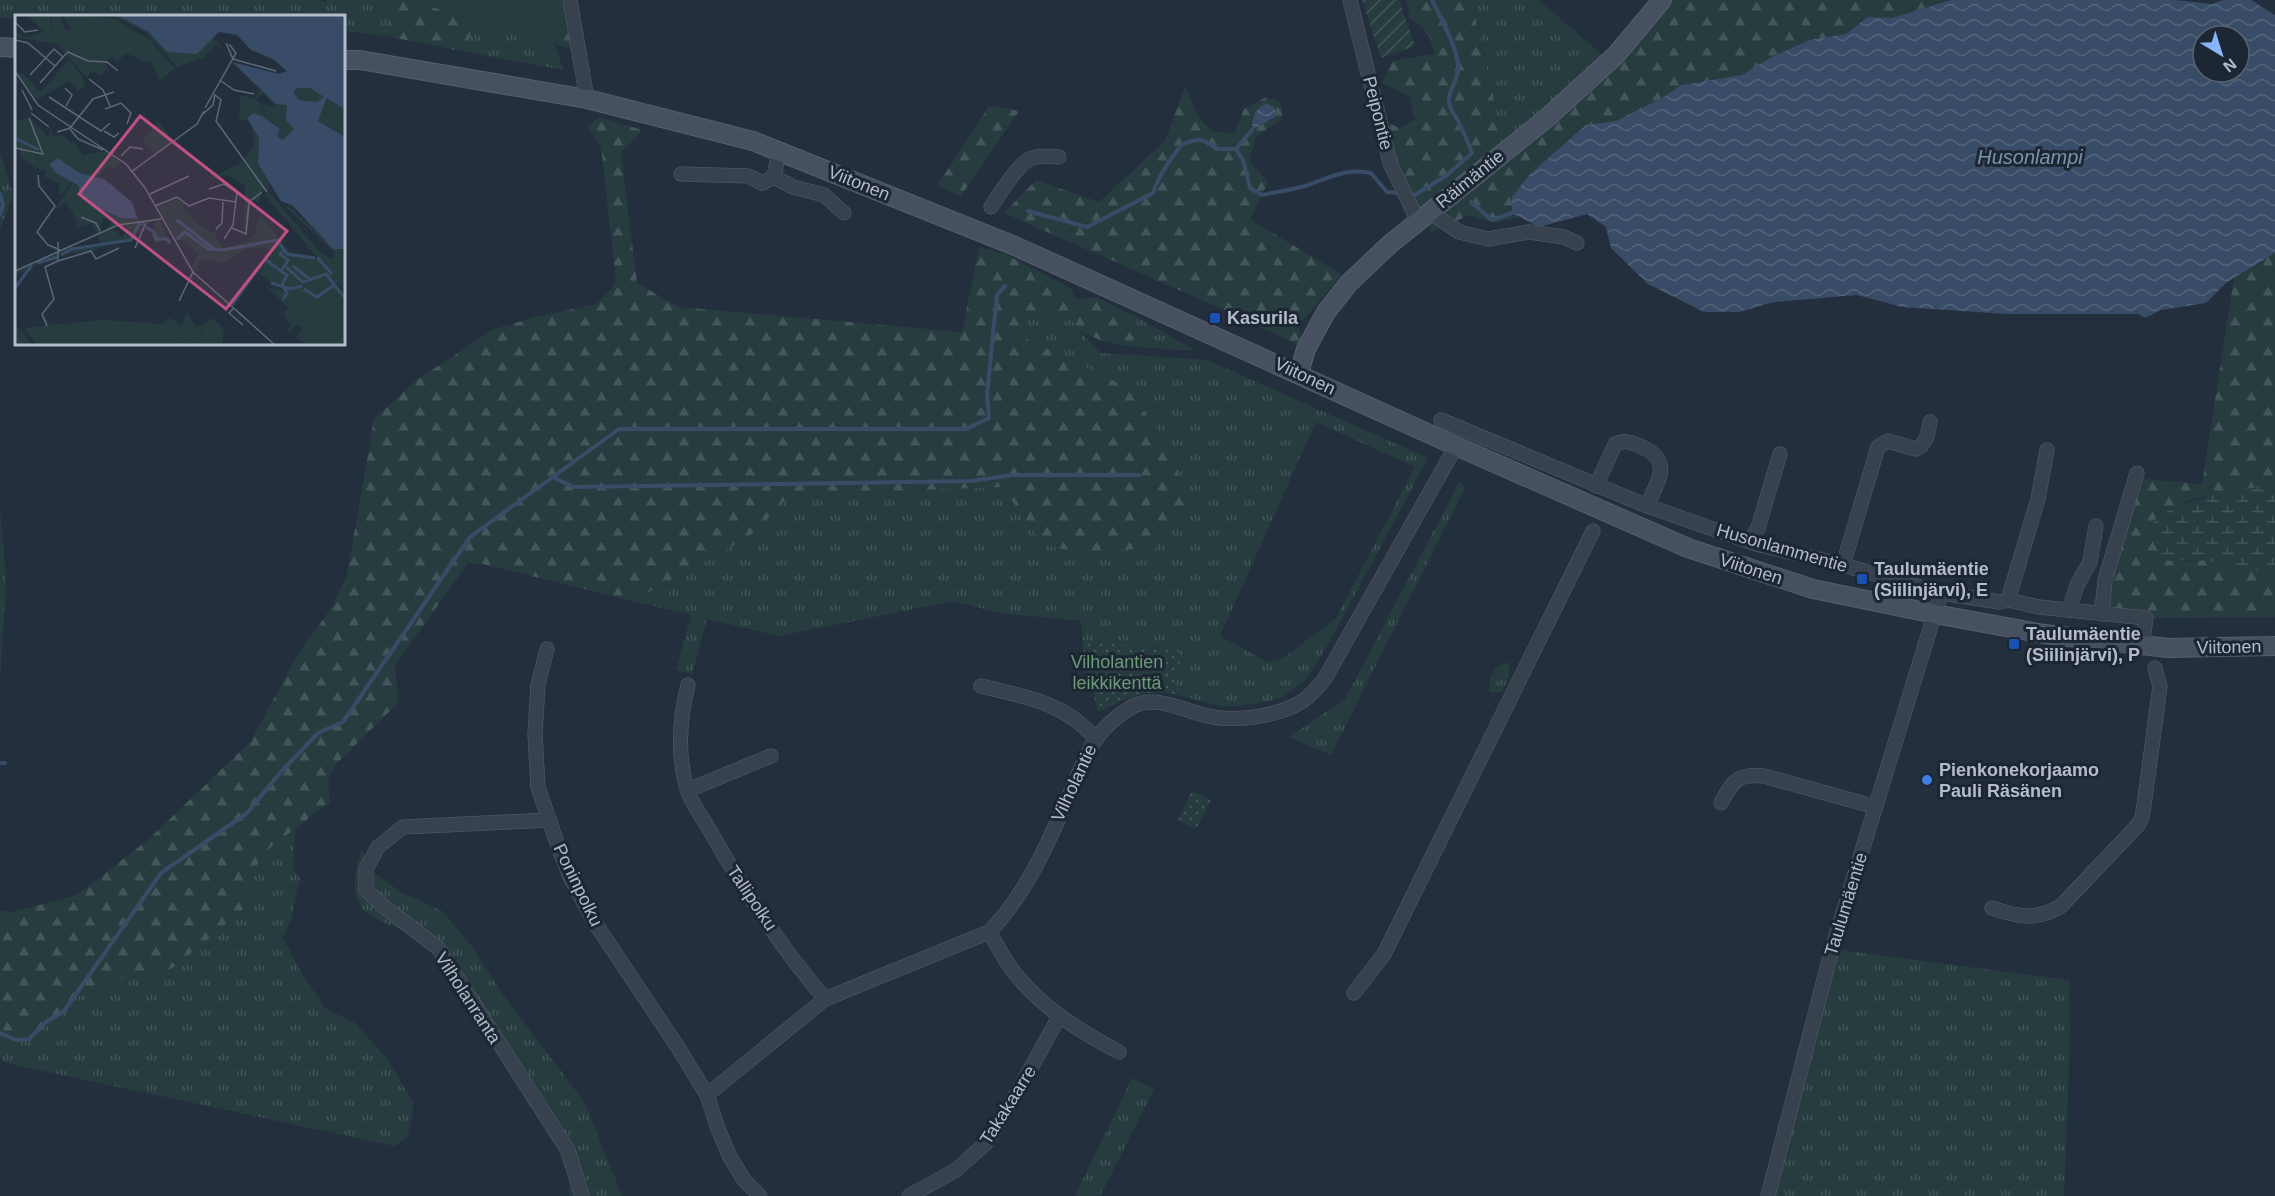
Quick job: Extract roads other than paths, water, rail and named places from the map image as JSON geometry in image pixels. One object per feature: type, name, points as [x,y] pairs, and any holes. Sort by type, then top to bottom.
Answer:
[{"type":"main road","name":"Räimäntie","points":[[1299,373],[1306,349],[1326,312],[1349,283],[1389,245],[1547,118],[1616,55],[1662,0]]},
{"type":"main road","points":[[0,47],[15,48]]},
{"type":"main road","name":"Viitonen","points":[[345,60],[360,60],[588,99],[753,141],[1015,246],[1456,446],[1688,548],[1813,589],[2044,633],[2142,646],[2168,648],[2275,646]]},
{"type":"street","points":[[570,0],[588,99]]},
{"type":"street","name":"Peipontie","points":[[1350,0],[1390,163],[1424,216]]},
{"type":"street","points":[[774,177],[779,151]]},
{"type":"street","points":[[991,207],[1029,159],[1041,156],[1059,157]]},
{"type":"street","points":[[681,174],[748,177],[762,183],[774,177]]},
{"type":"street","points":[[774,177],[793,187],[824,195],[844,213]]},
{"type":"street","points":[[1424,216],[1459,232],[1488,239],[1529,232],[1564,237],[1577,243]]},
{"type":"street","name":"Husonlammentie","points":[[1441,420],[1596,486],[1749,541],[1941,593],[2000,602],[2008,600],[2039,608],[2146,618],[2142,646]]},
{"type":"street","points":[[1844,565],[1878,447],[1888,441],[1916,449],[1926,442],[1930,422]]},
{"type":"street","points":[[1596,486],[1615,444],[1622,441],[1631,442],[1650,451],[1660,459],[1662,467],[1647,506]]},
{"type":"street","name":"Vilholantie","points":[[707,1095],[825,999],[989,932],[1004,917],[1039,858],[1095,738],[1132,706],[1163,703],[1200,715],[1240,720],[1274,713],[1302,702],[1323,680],[1456,446]]},
{"type":"street","points":[[2008,600],[2038,499],[2047,450]]},
{"type":"street","points":[[1749,541],[1758,528],[1780,454]]},
{"type":"street","points":[[2103,614],[2105,580],[2137,473]]},
{"type":"street","points":[[2069,610],[2077,585],[2090,562],[2096,526]]},
{"type":"street","points":[[1354,993],[1384,954],[1593,531]]},
{"type":"street","name":"Taulumäentie","points":[[1768,1196],[1832,949],[1941,593]]},
{"type":"street","name":"Poninpolku","points":[[547,649],[538,685],[535,734],[538,787],[549,820],[571,879],[595,923],[680,1048],[707,1095]]},
{"type":"street","points":[[1992,908],[2019,917],[2047,914],[2061,906],[2138,825],[2143,808],[2160,686],[2155,668]]},
{"type":"street","name":"Tallipolku","points":[[688,685],[681,712],[679,739],[688,790],[727,861],[802,972],[825,999]]},
{"type":"street","points":[[981,686],[1058,707],[1082,722],[1095,738]]},
{"type":"street","points":[[688,790],[771,756]]},
{"type":"street","points":[[1721,803],[1735,781],[1750,775],[1764,776],[1876,807]]},
{"type":"street","name":"Vilholanranta","points":[[549,820],[403,827],[378,847],[366,869],[366,891],[438,948],[568,1150],[582,1196]]},
{"type":"street","points":[[989,932],[1028,989],[1059,1017],[1119,1052]]},
{"type":"street","name":"Takakaarre","points":[[909,1196],[956,1170],[986,1143],[1059,1017]]},
{"type":"street","points":[[707,1095],[730,1156],[744,1180],[760,1196]]},
{"type":"water","name":"Husonlampi","points":[[1951,0],[2175,0],[2212,4],[2223,0],[2251,0],[2275,15],[2275,253],[2227,282],[2206,303],[2161,310],[2145,318],[2138,314],[2007,314],[1902,307],[1857,295],[1774,302],[1739,312],[1704,312],[1648,284],[1611,248],[1606,227],[1587,214],[1539,227],[1512,213],[1512,197],[1531,173],[1586,125],[1616,121],[1662,98],[1681,85],[1742,75],[1770,58],[1809,40],[1846,34],[1868,17],[1892,18]]},
{"type":"water","points":[[1266,103],[1275,108],[1275,117],[1252,130],[1254,114]]},
{"type":"waterway","points":[[1410,194],[1415,195],[1447,175],[1472,153],[1449,101],[1458,70],[1456,54],[1432,0]]},
{"type":"waterway","points":[[1236,149],[1252,130]]},
{"type":"waterway","points":[[1028,211],[1087,227],[1153,193],[1169,162],[1182,144],[1196,140],[1207,142],[1216,149],[1236,149],[1243,160],[1250,188],[1262,195],[1354,172],[1371,173],[1387,192],[1400,193]]},
{"type":"waterway","points":[[0,194],[3,205],[0,215]]},
{"type":"waterway","points":[[1471,202],[1492,220],[1512,213]]},
{"type":"waterway","points":[[0,1033],[16,1040],[29,1039],[46,1022],[64,1011],[161,873],[247,813],[280,773],[318,733],[343,722],[470,537],[619,429],[966,429],[989,418],[987,394],[997,295],[1005,286]]},
{"type":"waterway","points":[[553,477],[573,487],[972,481],[1012,475],[1139,475]]},
{"type":"waterway","points":[[0,763],[5,763]]},
{"type":"place","name":"Kasurila","points":[[1215,318]]},
{"type":"place","name":"Taulumäentie (Siilinjärvi), E","points":[[1862,579]]},
{"type":"place","name":"Taulumäentie (Siilinjärvi), P","points":[[2014,644]]},
{"type":"place","name":"Pienkonekorjaamo Pauli Räsänen","points":[[1927,780]]},
{"type":"park label","name":"Vilholantien leikkikenttä","points":[[1117,672]]}]
